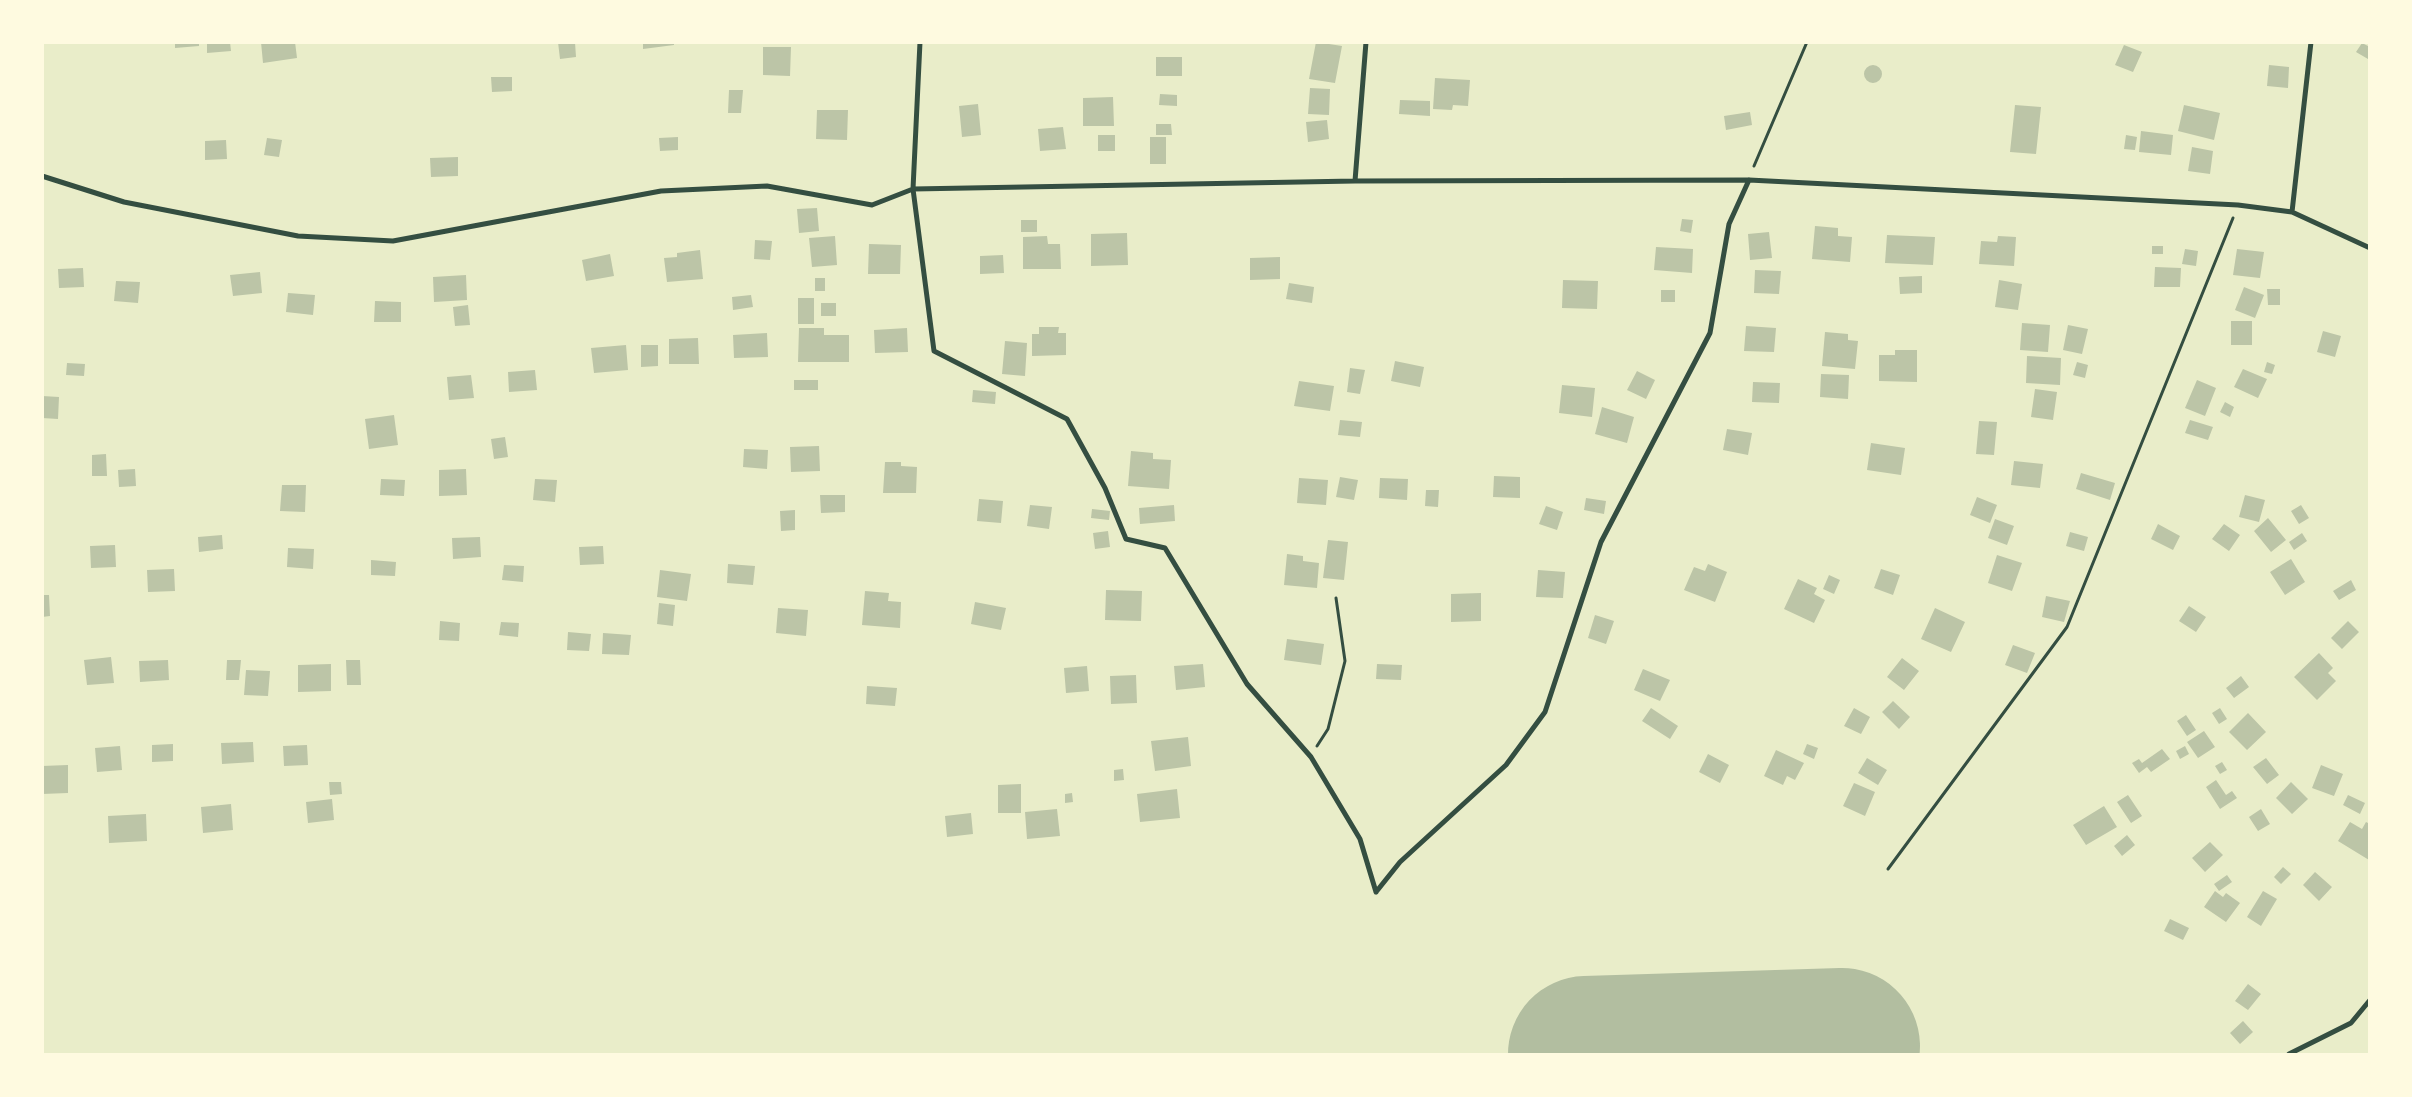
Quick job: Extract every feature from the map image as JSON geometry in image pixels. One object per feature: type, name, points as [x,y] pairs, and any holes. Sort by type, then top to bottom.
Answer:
[{"type":"street","points":[[920,42],[913,189],[934,351],[1067,419],[1105,488],[1126,539],[1165,548],[1247,684],[1310,757],[1360,839],[1376,892],[1400,862],[1506,766],[1545,712],[1601,542],[1710,333],[1729,224],[1749,180]]},
{"type":"street","points":[[1355,181],[1366,42]]},
{"type":"street","points":[[2292,212],[2311,42]]},
{"type":"street","points":[[42,176],[124,202],[298,236],[393,241],[661,191],[767,186],[872,205],[913,189],[1355,181],[1749,180],[2238,205],[2292,212],[2370,248]]},
{"type":"street","points":[[2289,1054],[2351,1023],[2370,1000]]},
{"type":"path","points":[[1749,180],[1807,42]]},
{"type":"path","points":[[1888,869],[2067,627],[2238,205]]},
{"type":"path","points":[[1310,757],[1328,729],[1345,660],[1336,598]]},
{"type":"building","points":[[175,42],[199,42],[199,46],[175,48]]},
{"type":"building","points":[[207,42],[230,42],[231,51],[207,53]]},
{"type":"building","points":[[261,42],[295,42],[297,58],[263,63]]},
{"type":"building","points":[[558,42],[575,42],[576,57],[560,59]]},
{"type":"building","points":[[643,42],[674,42],[674,45],[643,49]]},
{"type":"building","points":[[1316,42],[1342,46],[1335,83],[1309,79]]},
{"type":"building","points":[[2362,43],[2370,47],[2368,59],[2356,52]]},
{"type":"building","points":[[2124,45],[2142,52],[2133,72],[2115,65]]},
{"type":"building","points":[[763,47],[791,47],[790,76],[763,75]]},
{"type":"building","points":[[1156,57],[1182,57],[1182,76],[1156,76]]},
{"type":"building","points":[[1873,65],[1879,68],[1882,74],[1879,80],[1873,83],[1867,80],[1864,74],[1867,68]]},
{"type":"building","points":[[2269,65],[2289,67],[2288,88],[2267,86]]},
{"type":"building","points":[[491,77],[512,77],[512,91],[492,92]]},
{"type":"building","points":[[1435,78],[1470,80],[1468,106],[1453,105],[1452,110],[1433,109]]},
{"type":"building","points":[[1310,88],[1330,89],[1329,115],[1308,114]]},
{"type":"building","points":[[729,90],[743,90],[741,113],[728,113]]},
{"type":"building","points":[[1160,94],[1177,95],[1177,106],[1159,105]]},
{"type":"building","points":[[1113,97],[1114,126],[1083,126],[1083,98]]},
{"type":"building","points":[[1400,100],[1430,101],[1430,116],[1399,114]]},
{"type":"building","points":[[978,104],[981,135],[962,137],[959,106]]},
{"type":"building","points":[[2015,105],[2041,107],[2036,154],[2010,152]]},
{"type":"building","points":[[2184,105],[2220,113],[2214,140],[2178,131]]},
{"type":"building","points":[[817,110],[848,110],[847,140],[816,139]]},
{"type":"building","points":[[1750,112],[1752,125],[1726,130],[1724,116]]},
{"type":"building","points":[[1327,120],[1329,139],[1308,142],[1306,122]]},
{"type":"building","points":[[1156,124],[1171,124],[1172,135],[1156,135]]},
{"type":"building","points":[[1063,127],[1066,149],[1040,151],[1038,129]]},
{"type":"building","points":[[2141,131],[2173,135],[2171,155],[2139,152]]},
{"type":"building","points":[[1098,135],[1115,135],[1115,151],[1098,151]]},
{"type":"building","points":[[2126,135],[2137,137],[2135,150],[2124,149]]},
{"type":"building","points":[[678,137],[678,150],[660,151],[659,138]]},
{"type":"building","points":[[1150,137],[1166,137],[1166,164],[1150,164]]},
{"type":"building","points":[[267,138],[282,140],[279,157],[264,155]]},
{"type":"building","points":[[226,140],[227,159],[205,160],[205,141]]},
{"type":"building","points":[[2192,147],[2213,151],[2210,174],[2188,171]]},
{"type":"building","points":[[458,157],[458,176],[431,177],[430,158]]},
{"type":"building","points":[[817,208],[819,231],[799,233],[797,209]]},
{"type":"building","points":[[1682,219],[1693,220],[1691,233],[1680,231]]},
{"type":"building","points":[[1021,220],[1037,220],[1037,232],[1021,232]]},
{"type":"building","points":[[1815,226],[1838,228],[1838,236],[1852,237],[1850,262],[1812,259]]},
{"type":"building","points":[[1769,232],[1772,258],[1750,260],[1748,234]]},
{"type":"building","points":[[1127,233],[1128,265],[1091,266],[1091,234]]},
{"type":"building","points":[[1887,235],[1935,237],[1933,265],[1885,263]]},
{"type":"building","points":[[835,236],[837,265],[812,267],[809,238]]},
{"type":"building","points":[[1047,236],[1048,244],[1060,244],[1061,269],[1023,269],[1023,237]]},
{"type":"building","points":[[1998,236],[2016,237],[2014,266],[1979,264],[1981,241],[1997,242]]},
{"type":"building","points":[[755,240],[772,241],[770,260],[754,259]]},
{"type":"building","points":[[869,244],[901,245],[900,274],[868,274]]},
{"type":"building","points":[[2152,246],[2163,246],[2163,254],[2152,254]]},
{"type":"building","points":[[1656,247],[1693,249],[1692,273],[1654,270]]},
{"type":"building","points":[[2185,249],[2198,251],[2196,266],[2182,264]]},
{"type":"building","points":[[2237,249],[2264,252],[2260,278],[2233,275]]},
{"type":"building","points":[[700,250],[703,279],[667,282],[664,258],[677,257],[677,253]]},
{"type":"building","points":[[610,254],[614,276],[586,281],[582,260]]},
{"type":"building","points":[[1003,255],[1004,273],[980,274],[980,256]]},
{"type":"building","points":[[1280,257],[1280,279],[1250,280],[1250,258]]},
{"type":"building","points":[[2155,267],[2181,268],[2180,287],[2154,287]]},
{"type":"building","points":[[83,268],[84,287],[59,288],[58,269]]},
{"type":"building","points":[[1755,270],[1781,271],[1779,294],[1754,293]]},
{"type":"building","points":[[260,272],[262,293],[233,296],[230,275]]},
{"type":"building","points":[[466,275],[467,300],[434,302],[433,277]]},
{"type":"building","points":[[1922,276],[1922,293],[1900,294],[1899,277]]},
{"type":"building","points":[[815,278],[825,278],[825,291],[815,291]]},
{"type":"building","points":[[1563,280],[1598,281],[1597,309],[1562,308]]},
{"type":"building","points":[[1999,280],[2022,284],[2018,310],[1995,307]]},
{"type":"building","points":[[116,281],[140,282],[138,303],[114,301]]},
{"type":"building","points":[[1289,283],[1314,287],[1312,303],[1286,299]]},
{"type":"building","points":[[2244,287],[2264,295],[2255,318],[2235,310]]},
{"type":"building","points":[[2267,289],[2280,289],[2280,305],[2268,305]]},
{"type":"building","points":[[1661,290],[1675,290],[1675,302],[1661,302]]},
{"type":"building","points":[[288,293],[315,295],[313,315],[286,312]]},
{"type":"building","points":[[751,295],[753,307],[733,310],[732,297]]},
{"type":"building","points":[[798,298],[814,298],[814,324],[798,324]]},
{"type":"building","points":[[375,301],[401,302],[401,322],[374,322]]},
{"type":"building","points":[[821,303],[836,303],[836,316],[821,316]]},
{"type":"building","points":[[468,305],[470,325],[455,326],[453,307]]},
{"type":"building","points":[[2231,321],[2252,321],[2252,345],[2231,345]]},
{"type":"building","points":[[2022,323],[2050,325],[2048,352],[2020,350]]},
{"type":"building","points":[[2068,325],[2088,329],[2082,354],[2063,350]]},
{"type":"building","points":[[1746,326],[1776,328],[1774,352],[1744,351]]},
{"type":"building","points":[[1039,327],[1059,327],[1058,333],[1066,333],[1066,355],[1032,356],[1032,334],[1039,334]]},
{"type":"building","points":[[799,328],[824,328],[824,335],[849,335],[849,362],[798,362]]},
{"type":"building","points":[[907,328],[908,352],[875,353],[874,330]]},
{"type":"building","points":[[2323,331],[2341,336],[2335,357],[2317,352]]},
{"type":"building","points":[[1825,332],[1848,334],[1848,340],[1858,341],[1855,369],[1822,366]]},
{"type":"building","points":[[767,333],[768,357],[734,358],[733,335]]},
{"type":"building","points":[[698,338],[699,364],[669,364],[669,339]]},
{"type":"building","points":[[1005,341],[1027,343],[1025,376],[1002,374]]},
{"type":"building","points":[[626,345],[628,370],[594,373],[591,348]]},
{"type":"building","points":[[641,345],[658,345],[658,366],[641,367]]},
{"type":"building","points":[[1895,350],[1917,350],[1917,382],[1879,381],[1879,355],[1895,355]]},
{"type":"building","points":[[2027,356],[2061,358],[2060,385],[2026,383]]},
{"type":"building","points":[[1395,361],[1424,367],[1420,387],[1391,381]]},
{"type":"building","points":[[2077,362],[2088,365],[2085,378],[2073,375]]},
{"type":"building","points":[[2267,362],[2275,365],[2272,374],[2264,372]]},
{"type":"building","points":[[67,363],[85,364],[84,376],[66,375]]},
{"type":"building","points":[[1350,368],[1365,370],[1360,394],[1347,392]]},
{"type":"building","points":[[2243,369],[2267,379],[2258,398],[2234,387]]},
{"type":"building","points":[[535,370],[537,390],[509,392],[508,372]]},
{"type":"building","points":[[1637,371],[1655,380],[1646,399],[1627,390]]},
{"type":"building","points":[[1821,374],[1849,375],[1848,399],[1820,397]]},
{"type":"building","points":[[471,375],[474,398],[449,400],[447,377]]},
{"type":"building","points":[[794,380],[818,380],[818,390],[794,390]]},
{"type":"building","points":[[2197,380],[2216,388],[2205,416],[2185,408]]},
{"type":"building","points":[[1299,381],[1334,386],[1330,411],[1294,406]]},
{"type":"building","points":[[1753,382],[1780,383],[1779,403],[1752,402]]},
{"type":"building","points":[[1562,385],[1595,388],[1592,417],[1559,413]]},
{"type":"building","points":[[2035,389],[2057,392],[2053,420],[2031,417]]},
{"type":"building","points":[[973,390],[996,392],[995,404],[972,402]]},
{"type":"building","points":[[42,396],[59,397],[58,419],[42,418]]},
{"type":"building","points":[[2225,402],[2234,407],[2230,417],[2220,412]]},
{"type":"building","points":[[1602,407],[1634,417],[1627,443],[1595,434]]},
{"type":"building","points":[[394,415],[398,445],[369,449],[365,419]]},
{"type":"building","points":[[1340,420],[1362,422],[1360,437],[1338,435]]},
{"type":"building","points":[[2190,420],[2213,427],[2208,440],[2185,433]]},
{"type":"building","points":[[1979,421],[1997,422],[1994,455],[1976,454]]},
{"type":"building","points":[[1727,429],[1752,433],[1748,455],[1723,450]]},
{"type":"building","points":[[505,437],[508,457],[494,459],[491,439]]},
{"type":"building","points":[[1871,443],[1905,448],[1901,475],[1867,470]]},
{"type":"building","points":[[819,446],[820,471],[791,472],[790,447]]},
{"type":"building","points":[[744,449],[768,450],[767,469],[743,467]]},
{"type":"building","points":[[1131,451],[1153,453],[1153,459],[1171,460],[1169,489],[1128,486]]},
{"type":"building","points":[[106,454],[107,476],[92,476],[92,455]]},
{"type":"building","points":[[2014,461],[2043,464],[2040,488],[2011,485]]},
{"type":"building","points":[[885,462],[901,462],[901,466],[917,467],[916,493],[883,493]]},
{"type":"building","points":[[135,469],[136,486],[119,487],[118,470]]},
{"type":"building","points":[[466,469],[467,495],[439,496],[439,470]]},
{"type":"building","points":[[2081,473],[2115,483],[2110,500],[2076,489]]},
{"type":"building","points":[[1494,476],[1520,477],[1520,498],[1493,497]]},
{"type":"building","points":[[1340,477],[1358,480],[1354,500],[1336,497]]},
{"type":"building","points":[[1299,478],[1328,480],[1326,505],[1297,503]]},
{"type":"building","points":[[1380,478],[1408,479],[1407,500],[1379,498]]},
{"type":"building","points":[[381,479],[405,480],[404,496],[380,495]]},
{"type":"building","points":[[535,479],[557,480],[555,502],[533,500]]},
{"type":"building","points":[[282,485],[306,485],[305,512],[280,511]]},
{"type":"building","points":[[1426,490],[1439,490],[1438,507],[1425,506]]},
{"type":"building","points":[[820,495],[845,495],[845,512],[821,513]]},
{"type":"building","points":[[2245,495],[2265,500],[2259,522],[2239,517]]},
{"type":"building","points":[[1977,497],[1997,505],[1990,523],[1970,515]]},
{"type":"building","points":[[1586,498],[1606,501],[1604,514],[1584,510]]},
{"type":"building","points":[[979,499],[1003,501],[1001,523],[977,521]]},
{"type":"building","points":[[1030,505],[1052,507],[1049,529],[1027,526]]},
{"type":"building","points":[[1174,505],[1175,521],[1140,524],[1139,508]]},
{"type":"building","points":[[2301,505],[2309,518],[2299,524],[2291,511]]},
{"type":"building","points":[[1546,506],[1563,512],[1557,530],[1539,524]]},
{"type":"building","points":[[1092,509],[1110,511],[1109,520],[1091,518]]},
{"type":"building","points":[[795,510],[795,530],[781,531],[780,511]]},
{"type":"building","points":[[2268,518],[2286,540],[2271,552],[2254,531]]},
{"type":"building","points":[[1995,519],[2014,526],[2007,545],[1988,538]]},
{"type":"building","points":[[2158,524],[2180,536],[2173,550],[2151,539]]},
{"type":"building","points":[[2224,524],[2240,535],[2229,551],[2212,539]]},
{"type":"building","points":[[1108,531],[1110,547],[1095,549],[1093,533]]},
{"type":"building","points":[[2070,532],[2088,537],[2084,551],[2066,546]]},
{"type":"building","points":[[2302,533],[2307,541],[2294,550],[2289,542]]},
{"type":"building","points":[[222,535],[223,549],[199,552],[198,537]]},
{"type":"building","points":[[480,537],[481,557],[453,559],[452,538]]},
{"type":"building","points":[[1328,540],[1348,542],[1344,580],[1323,578]]},
{"type":"building","points":[[115,545],[116,567],[91,568],[90,546]]},
{"type":"building","points":[[603,546],[604,564],[580,565],[579,547]]},
{"type":"building","points":[[288,548],[314,549],[313,569],[287,567]]},
{"type":"building","points":[[1287,554],[1303,556],[1303,561],[1319,563],[1317,588],[1284,585]]},
{"type":"building","points":[[1997,555],[2022,563],[2012,591],[1988,583]]},
{"type":"building","points":[[2291,559],[2305,582],[2285,595],[2270,572]]},
{"type":"building","points":[[371,560],[396,562],[395,576],[371,575]]},
{"type":"building","points":[[728,564],[755,566],[753,585],[727,583]]},
{"type":"building","points":[[1708,564],[1727,572],[1715,602],[1684,590],[1694,567],[1705,571]]},
{"type":"building","points":[[504,565],[524,566],[523,582],[502,580]]},
{"type":"building","points":[[174,569],[175,591],[148,592],[147,570]]},
{"type":"building","points":[[1881,569],[1900,575],[1893,595],[1874,588]]},
{"type":"building","points":[[660,570],[691,574],[687,601],[657,597]]},
{"type":"building","points":[[1538,570],[1565,572],[1563,598],[1536,597]]},
{"type":"building","points":[[1829,575],[1840,580],[1834,594],[1823,589]]},
{"type":"building","points":[[1798,579],[1817,588],[1814,594],[1825,600],[1814,623],[1784,609]]},
{"type":"building","points":[[2351,580],[2356,590],[2339,600],[2333,591]]},
{"type":"building","points":[[1106,590],[1142,591],[1141,621],[1105,620]]},
{"type":"building","points":[[865,591],[889,593],[888,601],[901,602],[900,628],[862,625]]},
{"type":"building","points":[[1481,593],[1481,621],[1451,622],[1451,594]]},
{"type":"building","points":[[42,595],[49,595],[50,616],[42,617]]},
{"type":"building","points":[[2046,596],[2070,601],[2064,622],[2042,617]]},
{"type":"building","points":[[975,602],[1006,608],[1001,630],[971,624]]},
{"type":"building","points":[[659,603],[675,605],[673,626],[657,624]]},
{"type":"building","points":[[2189,606],[2206,617],[2196,632],[2179,621]]},
{"type":"building","points":[[778,608],[808,610],[806,636],[776,633]]},
{"type":"building","points":[[1935,608],[1965,622],[1951,652],[1921,639]]},
{"type":"building","points":[[1595,615],[1614,621],[1606,644],[1588,638]]},
{"type":"building","points":[[440,621],[460,623],[459,641],[439,640]]},
{"type":"building","points":[[2348,621],[2359,632],[2342,649],[2331,638]]},
{"type":"building","points":[[501,622],[519,623],[518,637],[499,635]]},
{"type":"building","points":[[568,632],[591,634],[589,651],[567,650]]},
{"type":"building","points":[[603,633],[631,635],[629,655],[602,654]]},
{"type":"building","points":[[1287,639],[1324,644],[1321,665],[1284,660]]},
{"type":"building","points":[[2013,645],[2035,653],[2027,673],[2005,665]]},
{"type":"building","points":[[2319,653],[2333,668],[2328,673],[2336,681],[2317,700],[2294,677]]},
{"type":"building","points":[[111,657],[114,683],[87,685],[84,660]]},
{"type":"building","points":[[1902,658],[1919,671],[1904,690],[1887,677]]},
{"type":"building","points":[[168,660],[169,680],[140,682],[139,661]]},
{"type":"building","points":[[227,660],[241,660],[239,680],[226,680]]},
{"type":"building","points":[[346,660],[360,660],[361,685],[347,685]]},
{"type":"building","points":[[331,664],[331,691],[298,692],[298,665]]},
{"type":"building","points":[[1203,664],[1205,687],[1176,690],[1174,666]]},
{"type":"building","points":[[1377,664],[1402,665],[1401,680],[1376,679]]},
{"type":"building","points":[[1087,666],[1089,691],[1066,693],[1064,668]]},
{"type":"building","points":[[1643,669],[1670,680],[1660,701],[1634,690]]},
{"type":"building","points":[[246,670],[270,671],[268,696],[244,695]]},
{"type":"building","points":[[1136,675],[1137,703],[1111,704],[1110,676]]},
{"type":"building","points":[[2241,676],[2249,687],[2234,698],[2226,688]]},
{"type":"building","points":[[867,686],[897,688],[895,706],[866,704]]},
{"type":"building","points":[[1893,701],[1910,717],[1899,729],[1882,712]]},
{"type":"building","points":[[1651,708],[1678,726],[1670,739],[1642,721]]},
{"type":"building","points":[[1854,708],[1870,717],[1861,734],[1844,726]]},
{"type":"building","points":[[2220,708],[2227,719],[2219,724],[2212,713]]},
{"type":"building","points":[[2248,713],[2266,732],[2247,750],[2229,732]]},
{"type":"building","points":[[2186,715],[2196,730],[2187,736],[2177,721]]},
{"type":"building","points":[[2204,731],[2215,747],[2198,758],[2187,742]]},
{"type":"building","points":[[1188,737],[1191,766],[1155,771],[1151,741]]},
{"type":"building","points":[[253,742],[254,762],[222,764],[221,743]]},
{"type":"building","points":[[173,744],[173,761],[152,762],[152,745]]},
{"type":"building","points":[[1807,744],[1818,748],[1814,759],[1803,754]]},
{"type":"building","points":[[307,745],[308,765],[284,766],[283,746]]},
{"type":"building","points":[[120,746],[122,770],[97,772],[95,748]]},
{"type":"building","points":[[2185,746],[2189,754],[2180,759],[2176,751]]},
{"type":"building","points":[[2162,749],[2170,759],[2151,772],[2147,767],[2139,773],[2132,763],[2139,759],[2142,763]]},
{"type":"building","points":[[1776,750],[1804,763],[1795,780],[1787,776],[1783,785],[1764,776]]},
{"type":"building","points":[[1708,754],[1729,765],[1720,783],[1699,772]]},
{"type":"building","points":[[1867,758],[1887,770],[1878,785],[1858,773]]},
{"type":"building","points":[[2266,758],[2279,775],[2267,784],[2253,767]]},
{"type":"building","points":[[2222,762],[2227,770],[2220,774],[2215,766]]},
{"type":"building","points":[[68,765],[68,793],[42,794],[42,766]]},
{"type":"building","points":[[2321,765],[2343,774],[2334,796],[2312,788]]},
{"type":"building","points":[[1123,769],[1124,780],[1114,781],[1114,770]]},
{"type":"building","points":[[2216,780],[2226,795],[2232,791],[2237,798],[2220,809],[2206,787]]},
{"type":"building","points":[[329,782],[341,782],[342,794],[330,795]]},
{"type":"building","points":[[2291,782],[2308,799],[2292,814],[2276,798]]},
{"type":"building","points":[[1854,783],[1875,792],[1865,816],[1843,806]]},
{"type":"building","points":[[1021,784],[1021,813],[998,813],[998,785]]},
{"type":"building","points":[[1177,789],[1180,818],[1140,822],[1137,794]]},
{"type":"building","points":[[1072,793],[1073,802],[1065,803],[1065,794]]},
{"type":"building","points":[[2128,795],[2142,816],[2131,823],[2117,802]]},
{"type":"building","points":[[2348,795],[2365,803],[2360,814],[2343,805]]},
{"type":"building","points":[[332,799],[334,820],[308,823],[306,802]]},
{"type":"building","points":[[231,804],[233,830],[203,833],[201,807]]},
{"type":"building","points":[[2104,806],[2117,827],[2086,845],[2073,825]]},
{"type":"building","points":[[1057,809],[1060,836],[1027,839],[1025,812]]},
{"type":"building","points":[[2261,809],[2270,824],[2258,831],[2249,817]]},
{"type":"building","points":[[971,813],[973,834],[947,837],[945,816]]},
{"type":"building","points":[[146,814],[147,841],[109,843],[108,816]]},
{"type":"building","points":[[2350,822],[2362,829],[2366,822],[2370,824],[2369,860],[2338,841]]},
{"type":"building","points":[[2127,835],[2135,845],[2122,856],[2114,846]]},
{"type":"building","points":[[2210,842],[2223,855],[2205,872],[2192,858]]},
{"type":"building","points":[[2283,867],[2291,874],[2281,884],[2274,877]]},
{"type":"building","points":[[2315,872],[2332,887],[2319,901],[2303,885]]},
{"type":"building","points":[[2227,875],[2232,882],[2219,891],[2214,884]]},
{"type":"building","points":[[2215,891],[2223,897],[2226,893],[2240,903],[2226,922],[2204,907]]},
{"type":"building","points":[[2263,891],[2277,899],[2261,926],[2247,917]]},
{"type":"building","points":[[2170,919],[2189,928],[2183,940],[2164,931]]},
{"type":"building","points":[[2248,984],[2261,994],[2248,1010],[2235,1001]]},
{"type":"building","points":[[2243,1021],[2253,1032],[2240,1044],[2230,1033]]},
{"type":"runway","points":[[1586,1054],[1842,1046]]}]
